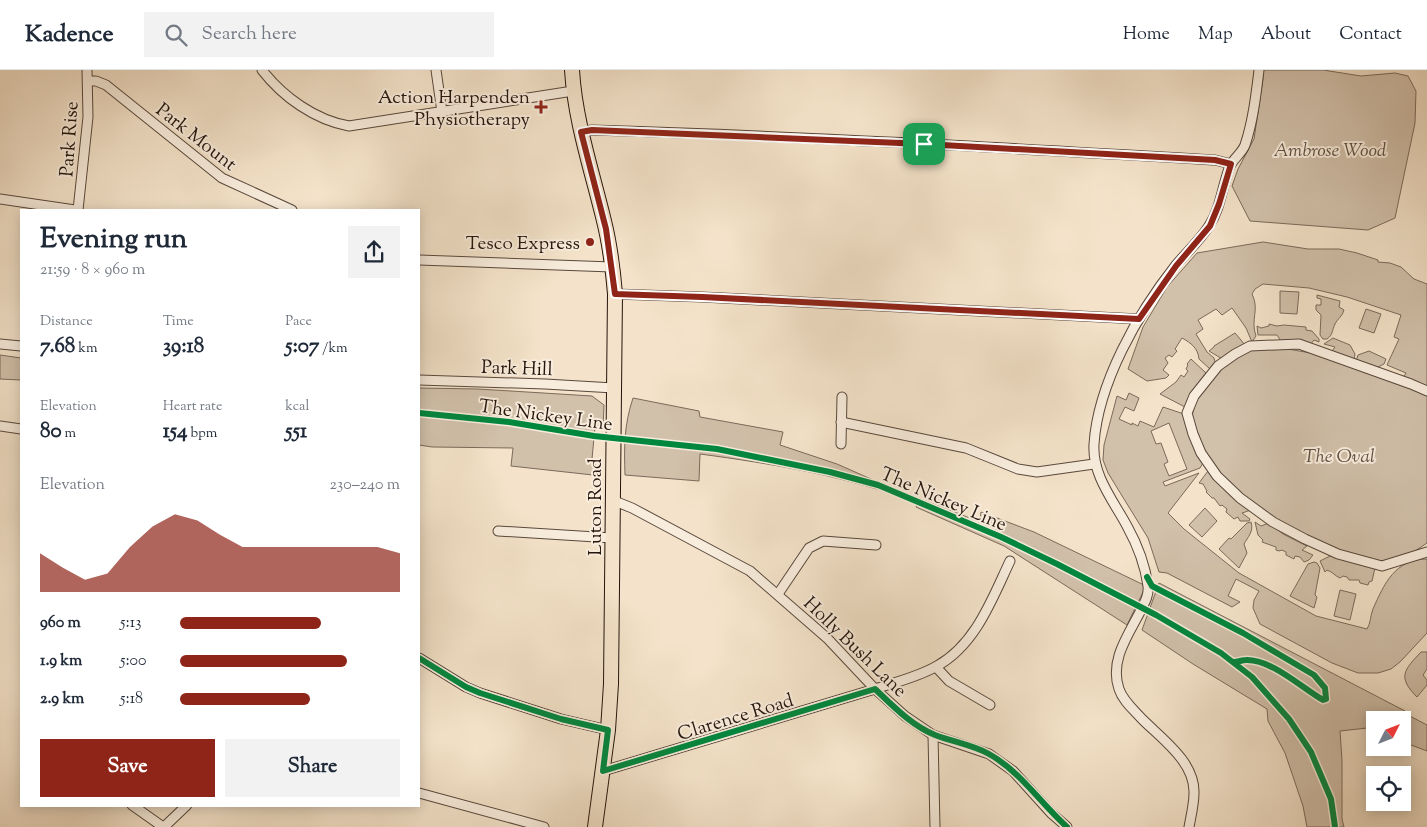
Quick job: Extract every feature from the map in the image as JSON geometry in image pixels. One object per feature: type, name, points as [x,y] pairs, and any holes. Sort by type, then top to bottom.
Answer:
[{"type":"main road","name":"Luton Road","points":[[572,70],[573,92],[581,132],[606,229],[615,294],[611,684],[608,730],[595,827]]},
{"type":"street","name":"Park Rise","points":[[76,209],[88,117],[87,70]]},
{"type":"street","points":[[262,70],[292,99],[309,111],[337,124],[349,126],[573,92]]},
{"type":"street","points":[[436,70],[442,112]]},
{"type":"street","points":[[1189,827],[1194,794],[1193,781],[1186,766],[1178,754],[1127,704],[1118,687],[1116,663],[1122,645],[1147,598],[1149,588],[1146,571],[1138,548],[1108,494],[1094,464],[1093,446],[1096,419],[1108,381],[1139,319],[1176,266],[1210,226],[1231,164],[1244,147],[1254,108],[1259,70]]},
{"type":"street","name":"Park Mount","points":[[88,81],[96,81],[106,85],[222,178],[290,209]]},
{"type":"street","points":[[581,132],[592,130],[688,133],[924,144],[1215,160],[1231,164]]},
{"type":"street","points":[[0,199],[69,209]]},
{"type":"street","points":[[420,260],[612,267]]},
{"type":"street","points":[[615,294],[1139,319]]},
{"type":"street","points":[[0,344],[20,346]]},
{"type":"street","points":[[1427,391],[1299,344],[1250,346],[1218,366],[1194,396],[1187,413],[1192,434],[1200,452],[1216,476],[1240,498],[1273,522],[1338,554],[1382,566],[1427,552]]},
{"type":"street","name":"Park Hill","points":[[420,380],[614,388]]},
{"type":"street","points":[[841,444],[842,397]]},
{"type":"street","points":[[841,422],[966,448],[1018,469],[1038,472],[1094,464]]},
{"type":"street","points":[[0,426],[20,429]]},
{"type":"street","name":"Holly Bush Lane","points":[[612,500],[632,508],[750,571],[827,638],[905,716],[933,735],[989,754],[1013,771],[1066,827]]},
{"type":"street","points":[[498,531],[612,538]]},
{"type":"street","points":[[778,594],[809,548],[816,544],[823,542],[876,545]]},
{"type":"street","name":"Clarence Road","points":[[603,771],[876,689],[936,666],[967,641],[978,625],[1010,561]]},
{"type":"street","points":[[420,659],[466,687],[480,693],[560,719],[608,730]]},
{"type":"street","points":[[936,666],[949,680],[990,704]]},
{"type":"street","points":[[933,735],[935,827]]},
{"type":"street","points":[[420,793],[544,827]]},
{"type":"street","points":[[135,807],[163,827],[185,807]]},
{"type":"green space","name":"Ambrose Wood","points":[[1263,70],[1323,70],[1361,76],[1395,73],[1408,76],[1416,91],[1415,123],[1395,218],[1368,230],[1250,221],[1232,186],[1238,169],[1254,139]]},
{"type":"green space","points":[[1263,242],[1308,249],[1339,249],[1357,253],[1378,260],[1378,262],[1390,263],[1401,267],[1414,279],[1427,284],[1427,388],[1403,378],[1406,373],[1387,365],[1399,339],[1394,337],[1401,315],[1347,297],[1309,288],[1263,284],[1255,289],[1252,294],[1255,305],[1254,330],[1256,336],[1252,342],[1246,328],[1232,308],[1222,315],[1216,309],[1198,320],[1203,329],[1196,334],[1215,362],[1210,369],[1199,359],[1194,346],[1182,338],[1175,349],[1177,351],[1172,357],[1169,355],[1165,358],[1168,363],[1163,370],[1169,375],[1166,378],[1147,381],[1128,369],[1143,327],[1167,287],[1197,253]]},
{"type":"green space","points":[[1280,291],[1299,292],[1297,314],[1280,313]]},
{"type":"green space","points":[[1317,295],[1340,301],[1339,307],[1344,310],[1327,339],[1323,339],[1320,335],[1321,315],[1316,310],[1316,305],[1321,305],[1321,299],[1317,298]]},
{"type":"green space","points":[[1366,309],[1381,314],[1374,333],[1359,328]]},
{"type":"green space","points":[[1269,324],[1306,327],[1306,330],[1312,331],[1319,339],[1319,342],[1314,340],[1310,345],[1281,341],[1277,335],[1258,335],[1257,326],[1261,328],[1269,326]]},
{"type":"green space","points":[[1235,333],[1246,346],[1224,360],[1209,351],[1214,346]]},
{"type":"green space","points":[[1333,338],[1350,345],[1355,354],[1354,360],[1332,351],[1335,347],[1324,344]]},
{"type":"green space","name":"The Oval","points":[[1277,347],[1316,354],[1427,395],[1427,543],[1412,553],[1395,559],[1379,561],[1323,545],[1259,510],[1222,476],[1195,436],[1192,416],[1196,401],[1219,369],[1249,350]]},
{"type":"green space","points":[[1369,351],[1386,359],[1384,364],[1376,368],[1356,361],[1358,355]]},
{"type":"green space","points":[[0,355],[20,358],[20,380],[0,379]]},
{"type":"green space","points":[[1191,359],[1206,373],[1190,394],[1185,407],[1160,394],[1176,382],[1181,375],[1184,377],[1188,371],[1186,369],[1187,364]]},
{"type":"green space","points":[[420,388],[478,389],[592,396],[604,405],[603,428],[595,427],[592,459],[602,476],[511,466],[513,448],[420,445]]},
{"type":"green space","points":[[1129,393],[1139,398],[1134,411],[1125,407],[1119,419],[1132,425],[1132,423],[1138,426],[1140,421],[1154,427],[1163,407],[1184,414],[1191,440],[1203,463],[1200,468],[1163,482],[1165,486],[1199,473],[1168,513],[1184,529],[1239,573],[1316,616],[1367,629],[1377,600],[1386,582],[1392,575],[1407,563],[1427,559],[1427,633],[1391,669],[1378,673],[1358,673],[1332,663],[1260,624],[1253,608],[1254,600],[1259,591],[1236,579],[1228,596],[1240,602],[1232,607],[1167,573],[1159,572],[1148,538],[1108,473],[1103,460],[1104,445],[1117,396],[1126,400]],"holes":[[[1169,423],[1187,469],[1169,476],[1164,464],[1168,462],[1161,443],[1156,444],[1151,431]]]},
{"type":"green space","points":[[633,398],[699,411],[700,417],[783,432],[780,445],[837,464],[980,522],[981,512],[1034,532],[1146,586],[1127,625],[1004,546],[916,507],[918,503],[864,485],[810,472],[700,454],[699,481],[625,475],[625,436]]},
{"type":"green space","points":[[1208,471],[1251,510],[1242,513],[1250,519],[1249,521],[1240,521],[1238,517],[1234,519],[1226,512],[1227,509],[1222,505],[1220,506],[1206,492],[1203,484],[1199,483]]},
{"type":"green space","points":[[1205,508],[1217,521],[1202,537],[1189,525]]},
{"type":"green space","points":[[1251,522],[1251,531],[1244,544],[1247,553],[1239,568],[1219,549],[1229,538],[1231,539],[1247,523]]},
{"type":"green space","points":[[1255,522],[1261,526],[1269,523],[1283,534],[1307,546],[1302,550],[1313,555],[1304,562],[1300,557],[1295,556],[1294,559],[1286,555],[1286,552],[1282,550],[1276,550],[1276,547],[1262,542],[1263,540],[1258,535]]},
{"type":"green space","points":[[1330,556],[1375,568],[1372,581],[1368,585],[1360,583],[1359,580],[1349,580],[1343,576],[1340,578],[1327,570],[1325,572],[1320,561]]},
{"type":"green space","points":[[1314,562],[1320,568],[1314,608],[1290,596],[1308,564]]},
{"type":"green space","points":[[1159,583],[1405,711],[1366,711],[1366,728],[1340,731],[1342,819],[1344,827],[1307,827],[1303,806],[1285,753],[1268,721],[1267,709],[1142,630]]},
{"type":"green space","points":[[1340,590],[1356,594],[1350,620],[1334,616]]},
{"type":"green space","points":[[1421,652],[1427,652],[1427,669],[1423,675],[1427,680],[1427,685],[1417,697],[1407,684],[1405,674],[1410,664]]},
{"type":"green space","points":[[1411,717],[1427,725],[1427,751],[1411,745]]},
{"type":"cycle path","name":"The Nickey Line","points":[[420,413],[509,422],[594,436],[717,449],[830,472],[878,485],[1001,537],[1156,615],[1221,653],[1252,677],[1289,719],[1311,752],[1331,799],[1335,827]]},
{"type":"cycle path","points":[[1147,577],[1152,586],[1243,633],[1314,675],[1325,688],[1326,699],[1323,700],[1266,664],[1246,660],[1234,662]]},
{"type":"cycle path","points":[[420,659],[466,687],[480,693],[561,719],[608,730],[603,771],[875,689],[918,726],[942,737],[976,748],[1000,761],[1011,769],[1067,827]]},
{"type":"place","name":"Action Harpenden Physiotherapy","points":[[541,107]]},
{"type":"place","name":"Tesco Express","points":[[590,242]]},
{"type":"route","points":[[592,130],[688,133],[924,144],[1215,160],[1231,164],[1210,226],[1176,266],[1139,319],[615,294],[606,229],[581,132],[592,130]]}]
